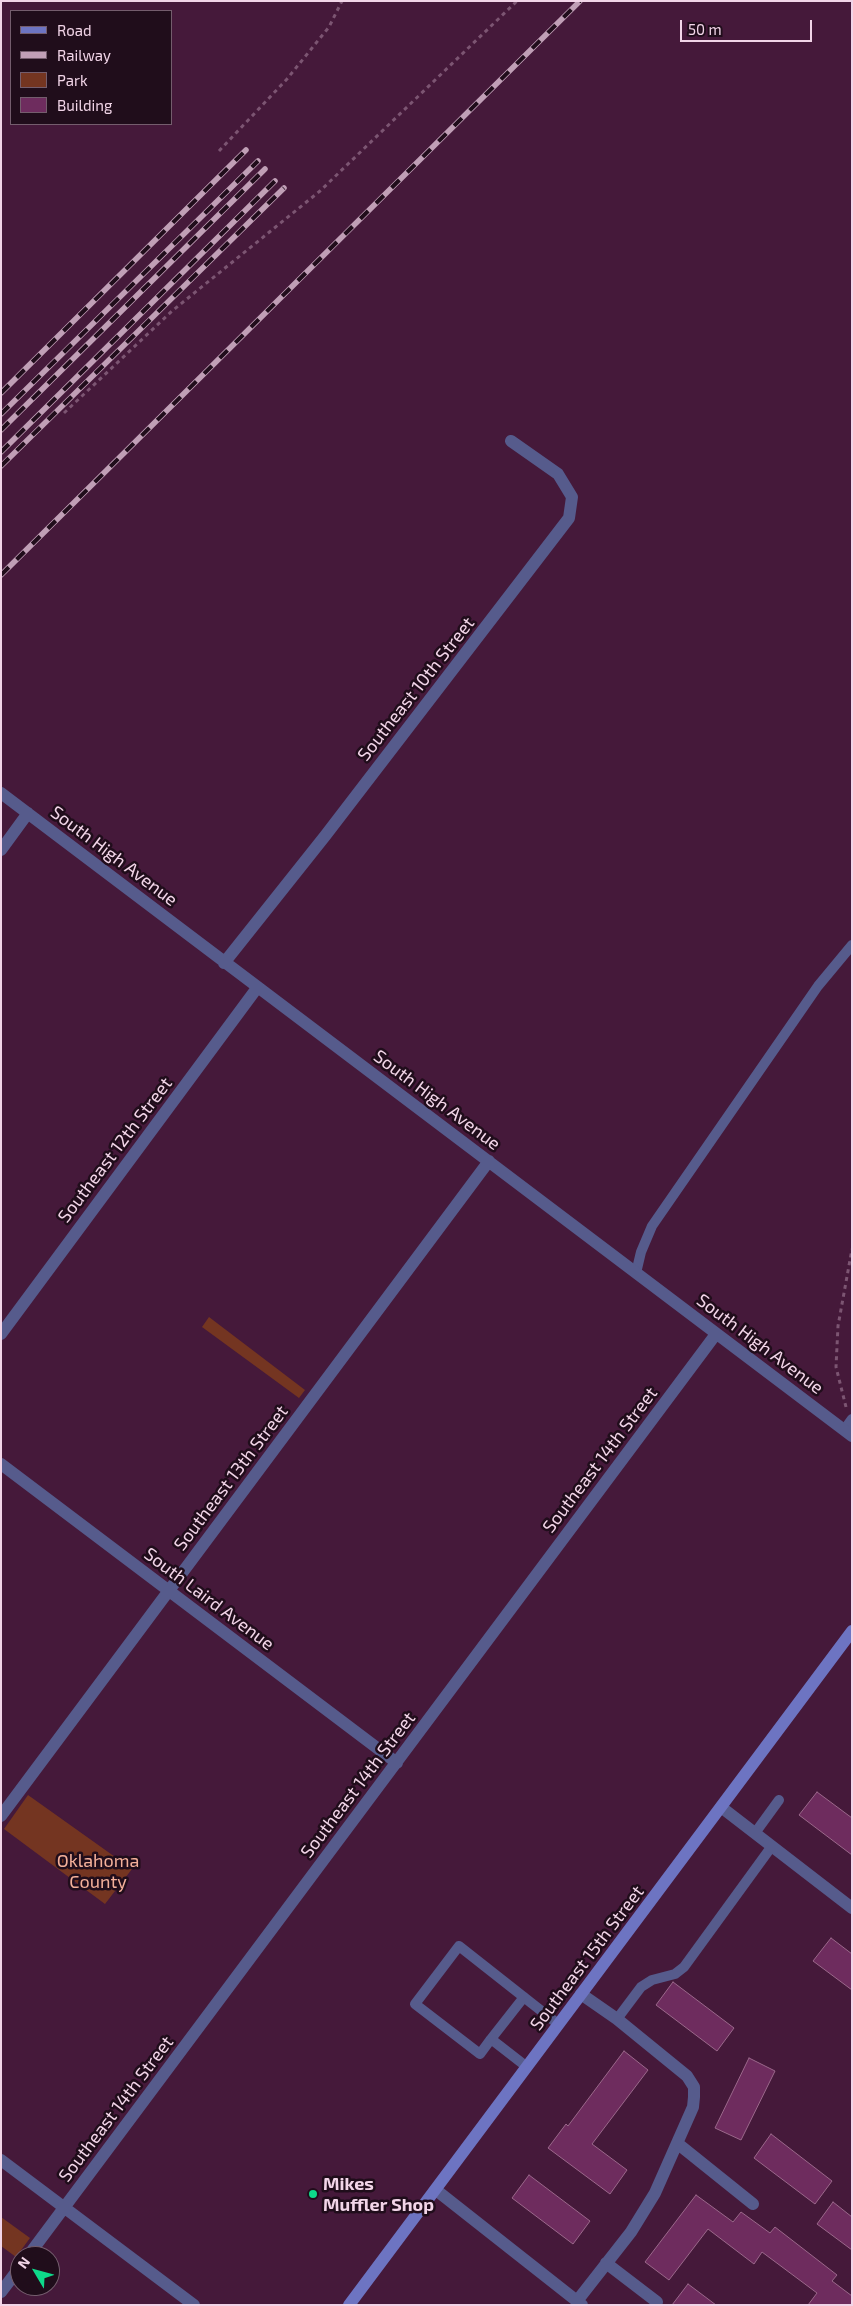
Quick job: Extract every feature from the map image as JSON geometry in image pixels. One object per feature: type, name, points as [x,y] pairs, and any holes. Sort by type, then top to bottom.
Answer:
[{"type":"main road","name":"Southeast 15th Street","points":[[350,2305],[852,1631]]},
{"type":"street","name":"Southeast 10th Street","points":[[224,963],[569,518],[572,497],[558,474],[511,441]]},
{"type":"street","name":"South High Avenue","points":[[1,793],[848,1433]]},
{"type":"street","points":[[1,850],[28,813]]},
{"type":"street","name":"Southeast 12th Street","points":[[1,1334],[257,988]]},
{"type":"street","name":"Southeast 13th Street","points":[[1,1816],[489,1161]]},
{"type":"street","name":"Southeast 14th Street","points":[[35,2246],[716,1334]]},
{"type":"street","name":"South Laird Avenue","points":[[1,1464],[396,1763]]},
{"type":"street","points":[[721,1807],[852,1908]]},
{"type":"street","points":[[436,2190],[579,2303],[606,2263],[631,2232],[655,2193],[693,2107],[694,2097],[691,2082],[679,2069],[581,1994]]},
{"type":"street","points":[[677,2142],[753,2204]]},
{"type":"street","points":[[1,2160],[194,2305]]},
{"type":"street","points":[[606,2263],[657,2302]]},
{"type":"street","points":[[1,2292],[10,2280]]},
{"type":"lane","points":[[636,1273],[641,1252],[652,1226],[818,986],[852,945]]},
{"type":"lane","points":[[848,1433],[852,1419]]},
{"type":"lane","points":[[755,1833],[779,1800]]},
{"type":"lane","points":[[617,2020],[641,1988],[652,1980],[675,1974],[684,1967],[772,1846]]},
{"type":"lane","points":[[524,1997],[480,2054],[415,2004],[459,1946],[524,1997],[558,2024]]},
{"type":"lane","points":[[491,2039],[527,2067]]},
{"type":"path","points":[[219,152],[305,57],[329,27],[342,1]]},
{"type":"path","points":[[64,413],[172,311],[320,191],[516,1]]},
{"type":"path","points":[[852,1249],[838,1326],[836,1367],[844,1402],[852,1419]]},
{"type":"green space","points":[[209,1317],[305,1390],[299,1398],[202,1327]]},
{"type":"green space","name":"Oklahoma County","points":[[28,1795],[132,1869],[105,1904],[4,1829]]},
{"type":"green space","points":[[1,2217],[30,2238],[24,2246],[10,2246],[10,2253],[1,2246]]},
{"type":"building","points":[[817,1792],[852,1818],[852,1855],[799,1815]]},
{"type":"building","points":[[831,1938],[852,1954],[852,1990],[813,1961]]},
{"type":"building","points":[[673,1982],[734,2028],[717,2051],[656,2005]]},
{"type":"building","points":[[624,2051],[648,2070],[592,2144],[627,2170],[610,2194],[548,2148],[566,2124],[568,2126]]},
{"type":"building","points":[[749,2058],[775,2071],[741,2140],[715,2128]]},
{"type":"building","points":[[771,2134],[832,2181],[815,2204],[754,2158]]},
{"type":"building","points":[[529,2175],[590,2221],[573,2244],[512,2198]]},
{"type":"building","points":[[696,2195],[733,2222],[741,2212],[770,2233],[775,2227],[837,2275],[832,2281],[852,2296],[852,2305],[808,2305],[817,2293],[762,2252],[754,2264],[708,2229],[669,2280],[645,2262]]},
{"type":"building","points":[[833,2202],[852,2217],[852,2250],[817,2224]]},
{"type":"building","points":[[688,2284],[716,2305],[672,2305]]},
{"type":"railway","points":[[1,575],[580,1]]},
{"type":"railway","points":[[1,393],[246,150]]},
{"type":"railway","points":[[1,414],[258,161]]},
{"type":"railway","points":[[1,430],[265,169]]},
{"type":"railway","points":[[1,452],[275,181]]},
{"type":"railway","points":[[1,466],[284,188]]},
{"type":"place","name":"Mikes Muffler Shop","points":[[313,2194]]}]
